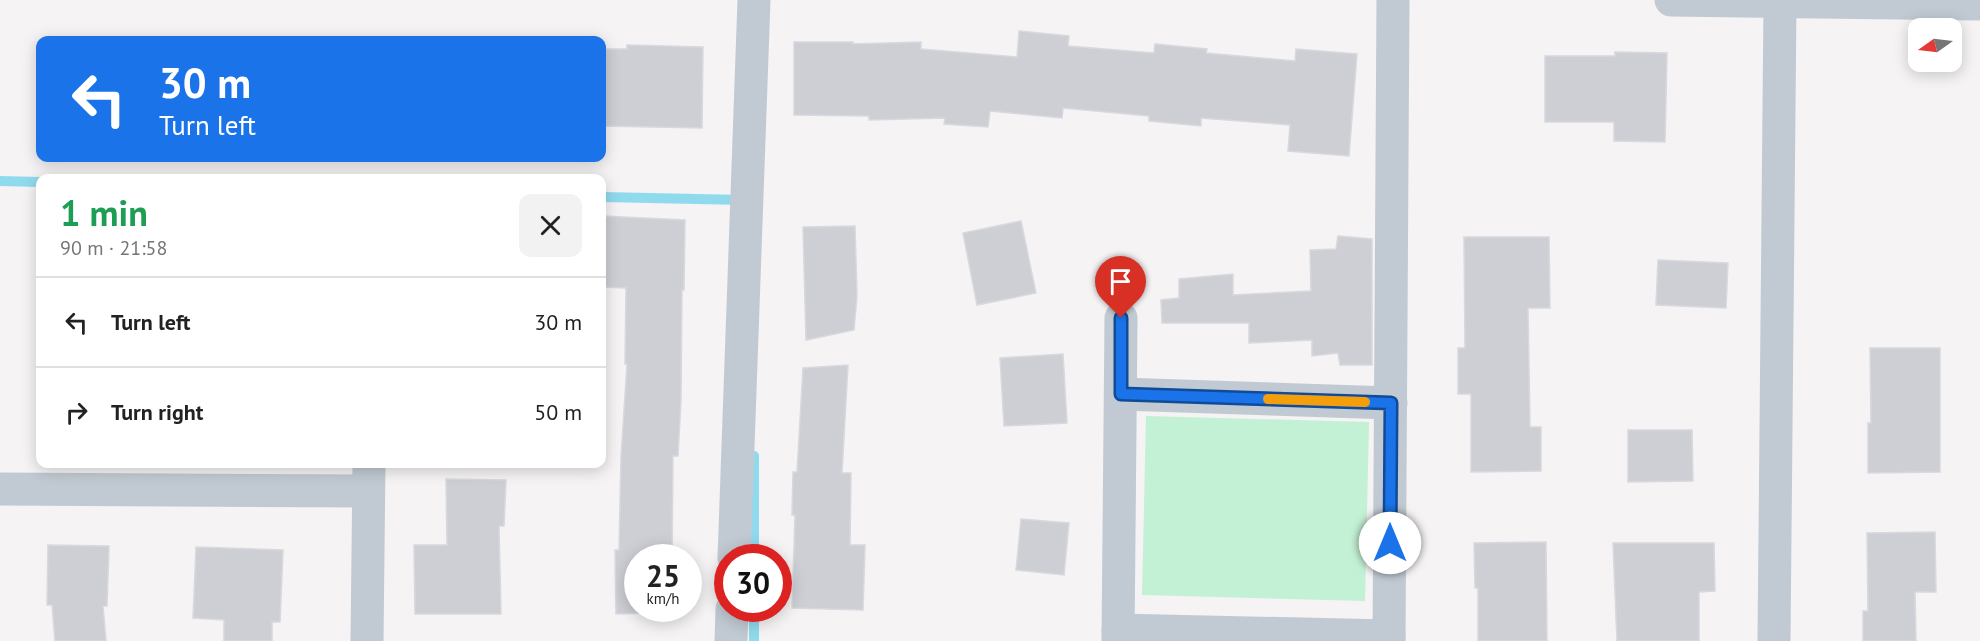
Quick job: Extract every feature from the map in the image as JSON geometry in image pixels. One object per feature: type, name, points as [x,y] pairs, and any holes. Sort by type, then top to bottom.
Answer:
[{"type":"street","points":[[735,544],[754,0]]},
{"type":"street","points":[[1121,318],[1118,635],[1389,639],[1393,0]]},
{"type":"street","points":[[1671,0],[1980,4]]},
{"type":"street","points":[[1774,641],[1780,2]]},
{"type":"street","points":[[1121,394],[1391,403]]},
{"type":"street","points":[[0,489],[369,477],[367,641]]},
{"type":"street","points":[[731,641],[732,622]]},
{"type":"green space","points":[[1146,416],[1369,422],[1365,601],[1142,595]]},
{"type":"building","points":[[1019,31],[1069,36],[1068,46],[1154,53],[1155,44],[1207,49],[1206,53],[1295,61],[1296,49],[1357,54],[1349,156],[1288,151],[1290,125],[1201,118],[1201,126],[1149,121],[1149,116],[1063,108],[1062,118],[990,111],[988,127],[944,124],[945,118],[869,120],[869,116],[794,115],[794,42],[853,42],[853,44],[921,42],[921,49],[1017,57]]},
{"type":"building","points":[[627,45],[703,47],[702,128],[606,126],[606,49],[627,49]]},
{"type":"building","points":[[1615,52],[1667,53],[1665,142],[1614,141],[1614,122],[1545,122],[1545,56],[1615,56]]},
{"type":"building","points":[[606,216],[685,220],[681,399],[678,456],[673,456],[672,544],[624,544],[624,614],[616,614],[615,550],[619,550],[621,457],[627,364],[625,364],[626,288],[606,287]]},
{"type":"building","points":[[1021,221],[1036,293],[977,305],[963,233]]},
{"type":"building","points":[[855,226],[857,295],[854,330],[806,340],[803,227]]},
{"type":"building","points":[[1338,236],[1372,239],[1372,365],[1340,365],[1338,353],[1312,356],[1312,340],[1249,343],[1249,323],[1162,323],[1161,300],[1179,298],[1179,279],[1233,274],[1233,295],[1311,291],[1310,250],[1336,249]]},
{"type":"building","points":[[1464,237],[1549,237],[1550,308],[1528,308],[1530,427],[1541,427],[1541,471],[1471,472],[1471,394],[1458,394],[1458,348],[1465,348]]},
{"type":"building","points":[[1658,260],[1728,263],[1726,308],[1656,305]]},
{"type":"building","points":[[1870,348],[1940,348],[1940,472],[1868,473],[1868,423],[1871,423]]},
{"type":"building","points":[[1063,354],[1067,423],[1004,426],[1000,358]]},
{"type":"building","points":[[848,365],[842,473],[851,473],[850,545],[865,545],[863,610],[792,608],[795,515],[792,515],[793,472],[797,472],[803,368]]},
{"type":"building","points":[[1628,430],[1692,430],[1693,481],[1628,482]]},
{"type":"building","points":[[446,479],[506,480],[504,526],[499,526],[501,614],[415,614],[414,545],[447,545]]},
{"type":"building","points":[[1021,519],[1069,523],[1064,575],[1016,570]]},
{"type":"building","points":[[1935,532],[1936,592],[1915,592],[1916,641],[1863,641],[1863,611],[1868,611],[1867,533]]},
{"type":"building","points":[[1546,542],[1547,641],[1478,641],[1478,588],[1475,588],[1474,543]]},
{"type":"building","points":[[1613,543],[1714,543],[1715,591],[1699,592],[1699,641],[1617,641]]},
{"type":"building","points":[[48,545],[109,546],[107,606],[103,606],[106,641],[55,641],[52,605],[47,605]]},
{"type":"building","points":[[196,547],[283,550],[280,622],[272,622],[272,641],[224,641],[224,620],[193,618]]},
{"type":"waterway","points":[[0,181],[36,182]]},
{"type":"waterway","points":[[606,197],[744,200]]},
{"type":"waterway","points":[[754,456],[754,544]]},
{"type":"waterway","points":[[754,622],[754,641]]},
{"type":"slow traffic","points":[[1268,399],[1365,402]]},
{"type":"route","points":[[1121,318],[1121,394],[1391,403],[1390,543]]}]
